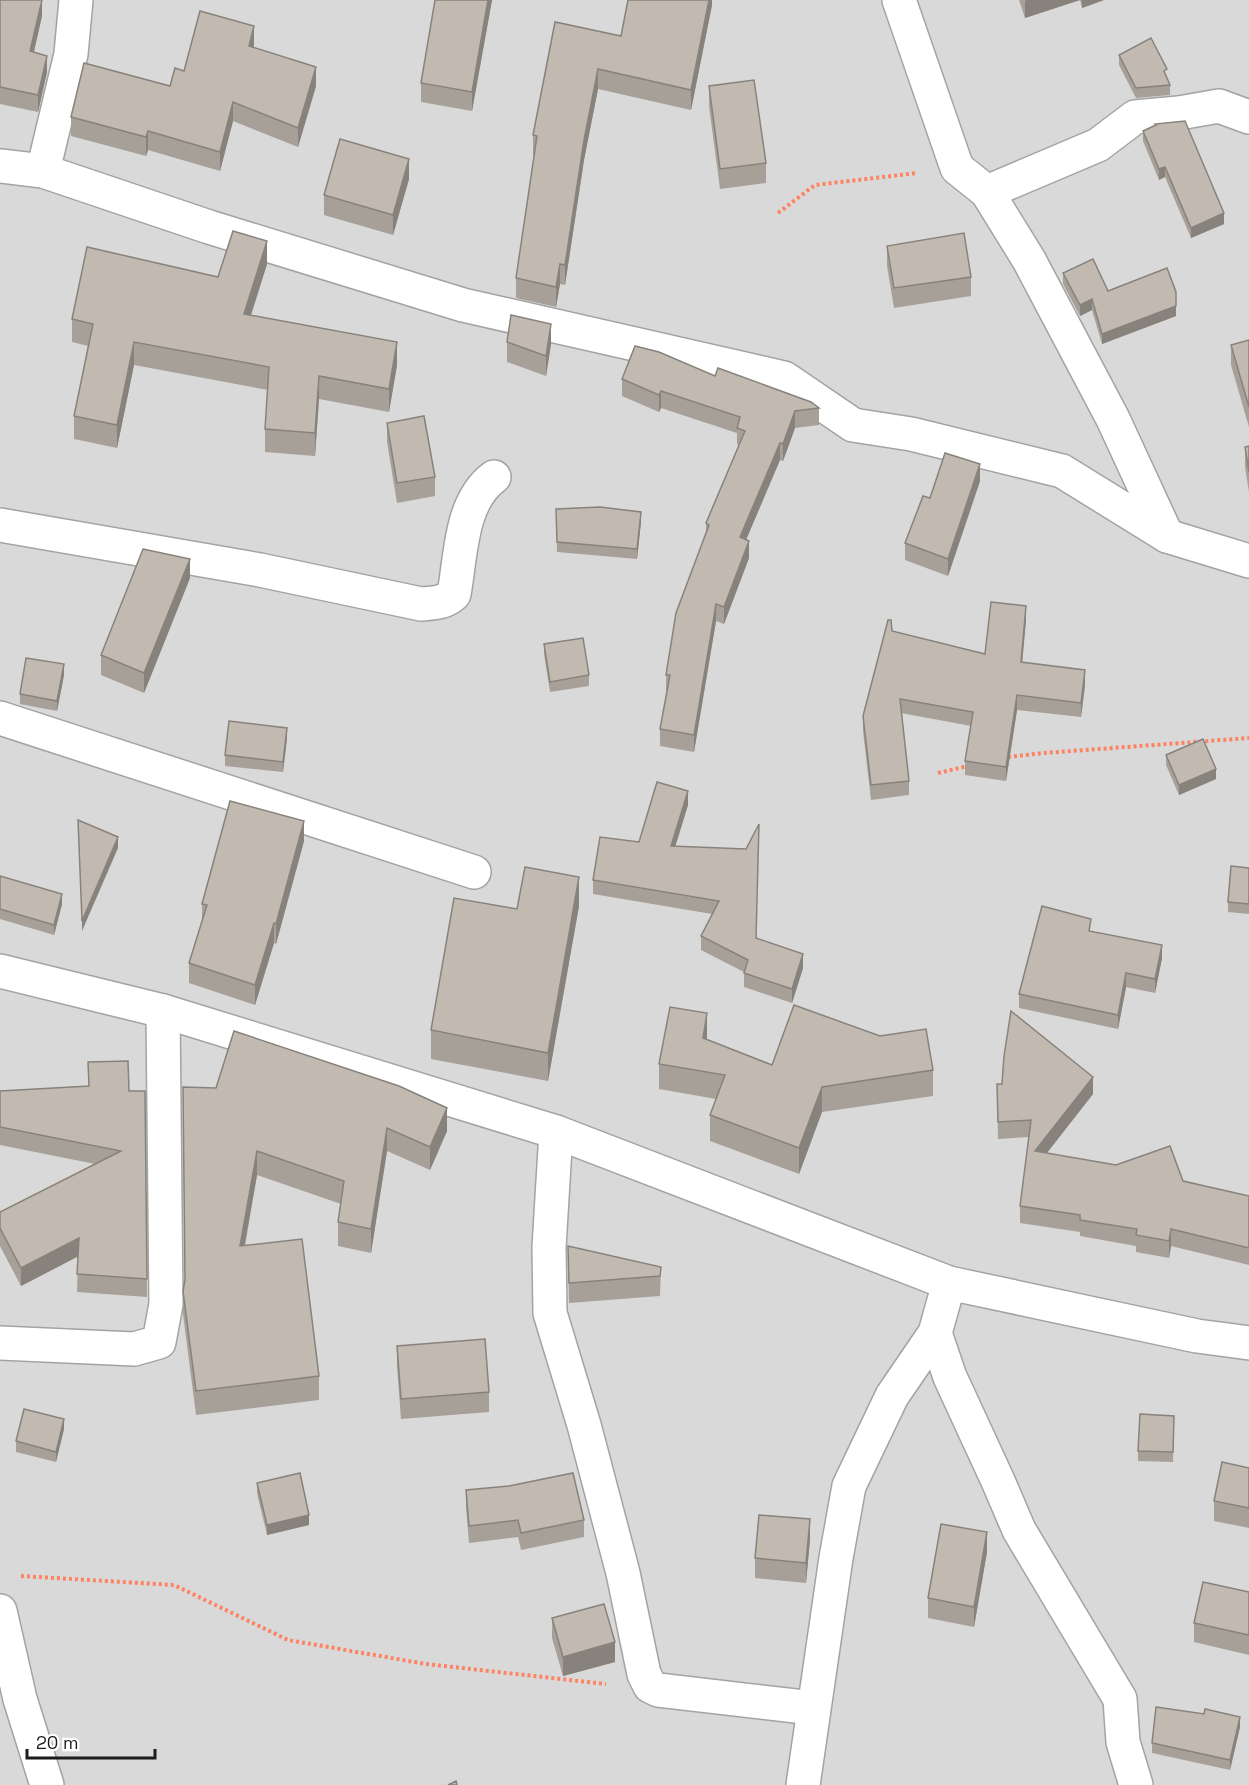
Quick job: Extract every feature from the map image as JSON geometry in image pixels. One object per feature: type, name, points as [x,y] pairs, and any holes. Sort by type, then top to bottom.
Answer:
[{"type":"street","points":[[43,171],[71,54],[76,0]]},
{"type":"street","points":[[899,0],[957,168],[987,192],[1029,260],[1113,419],[1167,536]]},
{"type":"street","points":[[987,192],[1098,146],[1135,117],[1219,106],[1249,117]]},
{"type":"street","points":[[2,172],[43,171],[208,226],[463,305],[784,378],[853,425],[911,434],[1062,471],[1167,536],[1249,561]]},
{"type":"street","points":[[0,525],[260,570],[421,604],[442,602],[454,594],[466,523],[474,501],[484,485],[494,477]]},
{"type":"street","points":[[0,718],[474,872]]},
{"type":"street","points":[[0,971],[163,1011],[556,1132],[949,1283],[1197,1336],[1249,1342]]},
{"type":"street","points":[[0,1343],[134,1349],[159,1342],[166,1304],[163,1011]]},
{"type":"street","points":[[556,1132],[549,1247],[550,1313],[584,1425],[623,1573],[644,1674],[650,1686],[658,1690],[813,1708]]},
{"type":"street","points":[[803,1785],[836,1557],[849,1486],[892,1396],[935,1333],[949,1283]]},
{"type":"street","points":[[935,1333],[950,1377],[1019,1530],[1120,1699],[1123,1742],[1136,1785]]},
{"type":"street","points":[[0,1611],[20,1699],[47,1785]]},
{"type":"path","points":[[778,213],[816,185],[957,168]]},
{"type":"path","points":[[1006,758],[1044,753],[1249,738]]},
{"type":"path","points":[[938,773],[972,765]]},
{"type":"path","points":[[12,1576],[174,1585],[288,1640],[426,1664],[658,1690]]},
{"type":"shaded area","points":[[0,0],[1249,0],[1249,1785],[0,1785]]},
{"type":"building","points":[[0,0],[42,0],[30,51],[47,56],[38,95],[0,87]]},
{"type":"building","points":[[435,0],[488,0],[472,92],[421,83]]},
{"type":"building","points":[[628,0],[709,0],[691,90],[598,69],[584,140],[565,265],[560,264],[556,287],[516,278],[537,136],[533,135],[555,22],[621,36]]},
{"type":"building","points":[[200,11],[254,26],[249,46],[316,67],[298,128],[233,102],[220,152],[148,131],[146,137],[71,117],[84,63],[170,86],[175,68],[184,71]]},
{"type":"building","points":[[1151,38],[1167,69],[1164,71],[1170,85],[1136,88],[1119,55]]},
{"type":"building","points":[[754,80],[766,163],[720,169],[709,86]]},
{"type":"building","points":[[1185,121],[1224,213],[1191,228],[1165,167],[1159,169],[1143,131],[1155,124]]},
{"type":"building","points":[[340,139],[409,159],[393,215],[324,195]]},
{"type":"building","points":[[233,231],[267,241],[244,314],[397,342],[389,389],[319,376],[315,433],[265,429],[269,367],[134,342],[117,425],[74,416],[93,324],[72,319],[87,247],[218,277]]},
{"type":"building","points":[[964,233],[971,277],[894,288],[887,246]]},
{"type":"building","points":[[1093,259],[1108,291],[1167,268],[1176,292],[1176,306],[1102,334],[1092,299],[1080,305],[1063,273]]},
{"type":"building","points":[[511,315],[551,324],[546,356],[507,342]]},
{"type":"building","points":[[1249,340],[1249,407],[1231,345]]},
{"type":"building","points":[[635,346],[659,352],[715,376],[718,368],[811,402],[819,408],[795,411],[783,444],[780,443],[740,537],[749,541],[724,607],[716,604],[694,735],[660,729],[670,675],[666,675],[676,613],[709,525],[706,523],[745,431],[737,428],[740,417],[661,391],[659,395],[622,379]]},
{"type":"building","points":[[424,416],[435,477],[397,483],[387,423]]},
{"type":"building","points":[[1249,446],[1249,472],[1245,447]]},
{"type":"building","points":[[945,453],[980,464],[948,559],[905,543],[923,496],[930,498]]},
{"type":"building","points":[[600,507],[641,512],[637,549],[557,542],[556,509]]},
{"type":"building","points":[[143,549],[190,559],[144,673],[101,655]]},
{"type":"building","points":[[991,602],[1026,606],[1021,662],[1085,670],[1081,703],[1017,695],[1006,767],[965,761],[973,712],[900,699],[909,781],[871,785],[863,716],[888,620],[891,620],[892,631],[985,654]]},
{"type":"building","points":[[583,638],[589,675],[550,682],[544,644]]},
{"type":"building","points":[[26,658],[64,664],[57,701],[20,694]]},
{"type":"building","points":[[229,721],[287,728],[283,762],[225,755]]},
{"type":"building","points":[[1203,739],[1216,769],[1179,785],[1166,755]]},
{"type":"building","points":[[657,782],[688,791],[671,846],[746,849],[759,824],[756,938],[803,954],[792,989],[744,973],[748,960],[701,936],[719,901],[593,880],[600,837],[639,842]]},
{"type":"building","points":[[230,801],[304,821],[276,924],[274,923],[255,985],[189,963],[207,905],[202,904]]},
{"type":"building","points":[[78,820],[118,837],[82,921]]},
{"type":"building","points":[[1231,866],[1249,868],[1249,904],[1228,902]]},
{"type":"building","points":[[525,867],[579,877],[548,1053],[431,1030],[454,898],[517,909]]},
{"type":"building","points":[[0,876],[62,894],[54,925],[0,909]]},
{"type":"building","points":[[1042,906],[1091,919],[1089,931],[1162,945],[1155,979],[1126,973],[1118,1015],[1019,994]]},
{"type":"building","points":[[794,1005],[880,1036],[926,1029],[933,1070],[822,1087],[799,1148],[710,1115],[725,1075],[659,1064],[670,1007],[707,1013],[703,1038],[772,1065]]},
{"type":"building","points":[[1011,1011],[1093,1077],[1035,1151],[1116,1165],[1170,1146],[1183,1181],[1249,1196],[1249,1248],[1171,1229],[1169,1241],[1136,1235],[1137,1229],[1080,1220],[1080,1215],[1020,1206],[1031,1120],[998,1122],[997,1084],[1002,1084]]},
{"type":"building","points":[[234,1031],[399,1086],[447,1108],[430,1147],[387,1128],[371,1229],[338,1222],[344,1181],[257,1151],[240,1246],[302,1239],[319,1376],[196,1391],[183,1291],[185,1280],[183,1087],[216,1088]]},
{"type":"building","points":[[128,1061],[129,1091],[145,1091],[147,1279],[77,1274],[79,1238],[21,1268],[0,1228],[0,1212],[121,1151],[0,1127],[0,1091],[89,1086],[88,1062]]},
{"type":"building","points":[[568,1246],[661,1267],[660,1276],[569,1283]]},
{"type":"building","points":[[485,1339],[489,1392],[401,1399],[397,1346]]},
{"type":"building","points":[[24,1409],[64,1419],[56,1452],[16,1441]]},
{"type":"building","points":[[1140,1414],[1174,1416],[1173,1452],[1138,1451]]},
{"type":"building","points":[[1222,1462],[1249,1468],[1249,1508],[1214,1501]]},
{"type":"building","points":[[300,1473],[309,1515],[267,1525],[257,1483]]},
{"type":"building","points":[[573,1473],[584,1520],[521,1533],[518,1520],[469,1526],[466,1490],[509,1486]]},
{"type":"building","points":[[759,1515],[810,1519],[806,1563],[755,1558]]},
{"type":"building","points":[[941,1524],[987,1532],[974,1607],[928,1598]]},
{"type":"building","points":[[1203,1582],[1249,1592],[1249,1635],[1194,1623]]},
{"type":"building","points":[[604,1604],[615,1642],[563,1657],[552,1618]]},
{"type":"building","points":[[1156,1707],[1204,1714],[1205,1709],[1240,1717],[1230,1760],[1152,1743]]}]
